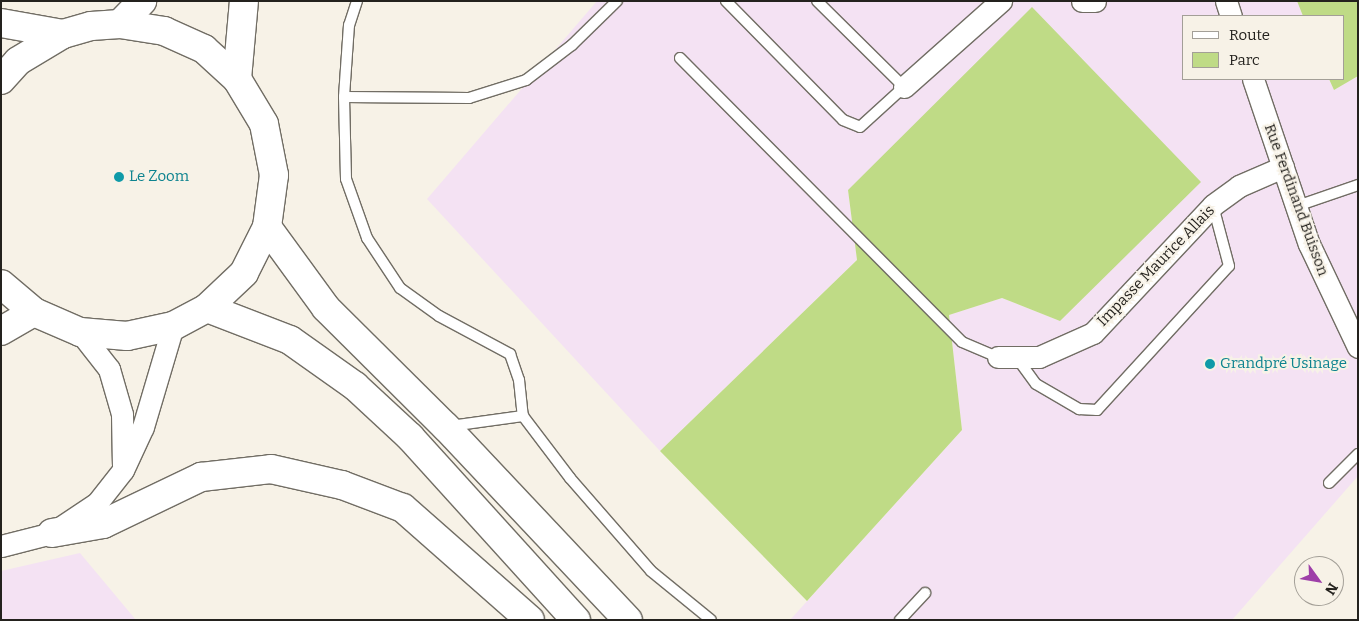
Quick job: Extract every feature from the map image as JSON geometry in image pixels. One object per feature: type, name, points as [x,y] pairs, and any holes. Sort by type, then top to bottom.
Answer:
[{"type":"main road","points":[[120,24],[142,1]]},
{"type":"main road","points":[[237,79],[244,1]]},
{"type":"main road","points":[[1,23],[63,34]]},
{"type":"main road","points":[[1,80],[18,61],[63,34],[91,26],[120,24],[164,31],[204,49],[237,79],[264,124],[274,175],[267,227],[244,273],[208,308],[173,326],[127,336],[80,332],[34,312],[1,284]]},
{"type":"main road","points":[[267,227],[326,308],[446,427],[628,620]]},
{"type":"main road","points":[[208,308],[290,340],[355,386],[410,437],[576,620]]},
{"type":"main road","points":[[1,331],[34,312]]},
{"type":"main road","points":[[52,533],[103,524],[201,477],[271,469],[342,484],[403,508],[530,620]]},
{"type":"street","points":[[904,87],[1001,1]]},
{"type":"street","points":[[1082,1],[1095,1]]},
{"type":"street","points":[[1226,1],[1232,15]]},
{"type":"street","name":"Rue Ferdinand Buisson","points":[[1253,80],[1298,206],[1309,244],[1358,347]]},
{"type":"street","name":"Impasse Maurice Allais","points":[[1007,357],[1039,357],[1092,333],[1213,205],[1240,186],[1283,167]]},
{"type":"street","points":[[1,546],[52,533],[97,503],[123,470],[143,428],[173,326]]},
{"type":"street","points":[[80,332],[109,369],[122,414],[123,470]]},
{"type":"lane","points":[[357,1],[349,25],[344,97],[346,179],[367,238],[400,288],[440,316],[510,354],[519,380],[523,416],[570,478],[651,571],[711,620]]},
{"type":"lane","points":[[344,97],[469,98],[526,80],[572,45],[617,1]]},
{"type":"lane","points":[[726,1],[843,120],[860,127],[904,87],[817,1]]},
{"type":"lane","points":[[680,58],[962,342],[1007,357],[1036,384],[1079,409],[1097,410],[1229,266],[1213,205]]},
{"type":"lane","points":[[1298,206],[1358,185]]},
{"type":"lane","points":[[446,427],[523,416]]},
{"type":"lane","points":[[1329,483],[1358,454]]},
{"type":"lane","points":[[900,620],[925,593]]},
{"type":"shaded area","points":[[597,1],[1297,1],[1303,15],[1182,15],[1182,80],[1329,80],[1334,90],[1358,76],[1358,476],[1232,620],[790,620],[962,430],[949,315],[1002,298],[1060,321],[848,190],[857,260],[660,451],[427,199]]},
{"type":"shaded area","points":[[80,553],[136,620],[1,620],[1,571]]},
{"type":"green space","points":[[1297,1],[1358,1],[1358,76],[1334,90],[1329,80],[1344,80],[1344,15],[1303,15]]},
{"type":"green space","points":[[1032,7],[1201,182],[1060,321],[1002,298],[949,315],[962,430],[807,601],[660,451],[857,260],[848,190]]},
{"type":"place","name":"Le Zoom","points":[[119,177]]},
{"type":"place","name":"Grandpré Usinage","points":[[1210,364]]}]
